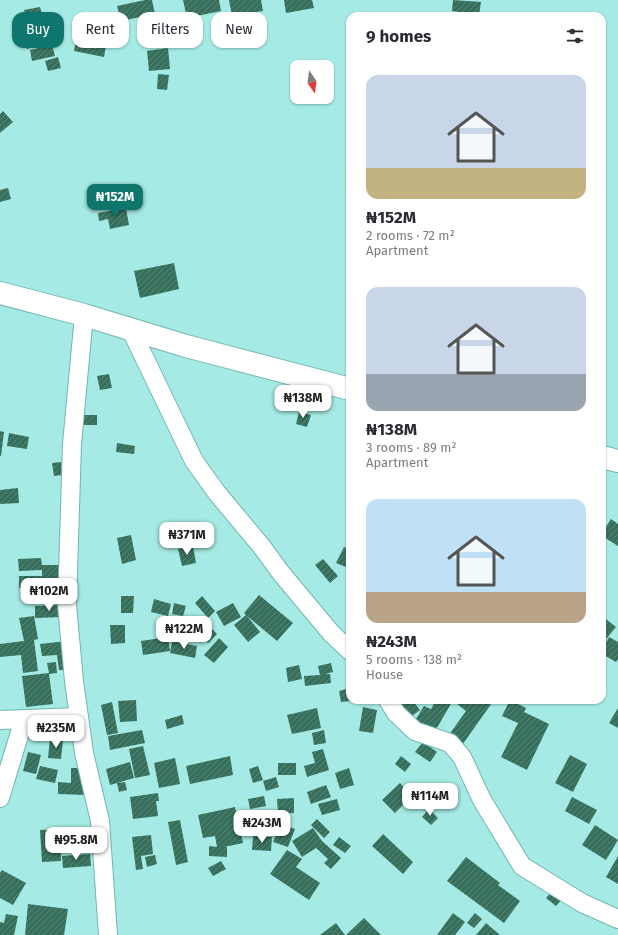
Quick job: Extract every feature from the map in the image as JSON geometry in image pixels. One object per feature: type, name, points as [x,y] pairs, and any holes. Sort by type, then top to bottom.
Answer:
[{"type":"main road","points":[[0,293],[346,388]]},
{"type":"main road","points":[[606,457],[618,461]]},
{"type":"street","points":[[84,315],[72,444],[67,606],[74,681],[84,753],[100,821],[108,935]]},
{"type":"street","points":[[131,330],[194,461],[217,493],[262,547],[281,573],[331,633],[346,648]]},
{"type":"street","points":[[390,704],[396,713],[415,731],[450,743],[462,757],[482,800],[522,866],[582,903],[618,919]]},
{"type":"street","points":[[0,720],[79,717]]},
{"type":"street","points":[[0,798],[24,719]]},
{"type":"building","points":[[152,0],[155,12],[137,12],[137,18],[129,19],[129,12],[119,12],[117,6]]},
{"type":"building","points":[[183,0],[219,0],[221,11],[203,15],[203,12],[186,12]]},
{"type":"building","points":[[229,0],[261,0],[263,11],[231,12]]},
{"type":"building","points":[[284,0],[312,0],[314,8],[286,13]]},
{"type":"building","points":[[453,0],[481,2],[479,12],[452,11]]},
{"type":"building","points":[[40,7],[42,12],[24,12],[24,10]]},
{"type":"building","points":[[39,48],[53,48],[55,56],[32,61],[30,50]]},
{"type":"building","points":[[75,48],[106,48],[104,57],[74,51]]},
{"type":"building","points":[[168,48],[170,69],[149,71],[147,51]]},
{"type":"building","points":[[58,57],[61,68],[48,71],[45,61]]},
{"type":"building","points":[[158,74],[169,75],[167,90],[157,89]]},
{"type":"building","points":[[3,111],[13,122],[0,133],[0,114]]},
{"type":"building","points":[[8,188],[11,199],[0,202],[0,190]]},
{"type":"building","points":[[126,208],[129,225],[110,229],[108,219],[99,221],[98,213]]},
{"type":"building","points":[[174,263],[179,289],[140,298],[134,271]]},
{"type":"building","points":[[109,374],[112,388],[100,390],[97,376]]},
{"type":"building","points":[[299,412],[311,415],[307,427],[296,424]]},
{"type":"building","points":[[84,415],[97,415],[97,425],[84,425]]},
{"type":"building","points":[[0,431],[4,432],[1,456],[0,456]]},
{"type":"building","points":[[9,433],[29,437],[27,449],[7,446]]},
{"type":"building","points":[[117,443],[135,446],[134,454],[116,452]]},
{"type":"building","points":[[61,462],[62,475],[54,476],[52,463]]},
{"type":"building","points":[[18,488],[19,503],[0,504],[0,490]]},
{"type":"building","points":[[611,519],[618,524],[618,546],[606,538],[606,527]]},
{"type":"building","points":[[192,527],[193,544],[180,545],[179,528]]},
{"type":"building","points":[[131,535],[136,560],[122,564],[117,538]]},
{"type":"building","points":[[193,546],[196,563],[182,566],[178,549]]},
{"type":"building","points":[[344,547],[346,548],[346,567],[336,563]]},
{"type":"building","points":[[41,558],[42,565],[59,565],[59,587],[19,588],[19,576],[42,576],[42,570],[19,571],[18,559]]},
{"type":"building","points":[[323,559],[338,576],[330,583],[315,565]]},
{"type":"building","points":[[60,588],[61,596],[50,597],[50,589]]},
{"type":"building","points":[[259,595],[293,623],[277,641],[247,616],[260,632],[248,642],[234,625],[246,615],[244,613]]},
{"type":"building","points":[[121,596],[134,596],[133,613],[121,613]]},
{"type":"building","points":[[202,596],[215,611],[208,618],[195,603]]},
{"type":"building","points":[[154,599],[171,604],[168,616],[151,612]]},
{"type":"building","points":[[174,603],[186,606],[183,616],[172,614]]},
{"type":"building","points":[[233,603],[241,617],[224,626],[216,612]]},
{"type":"building","points":[[62,605],[63,617],[35,618],[35,606]]},
{"type":"building","points":[[34,616],[38,639],[34,640],[38,671],[23,673],[21,655],[0,657],[0,644],[24,641],[19,618]]},
{"type":"building","points":[[170,616],[182,617],[179,636],[167,634]]},
{"type":"building","points":[[606,619],[616,627],[606,639]]},
{"type":"building","points":[[204,621],[217,634],[208,643],[195,630]]},
{"type":"building","points":[[110,625],[125,625],[125,643],[111,644]]},
{"type":"building","points":[[168,637],[170,651],[143,655],[141,641]]},
{"type":"building","points":[[609,637],[618,642],[618,659],[616,662],[606,656],[606,642]]},
{"type":"building","points":[[219,638],[228,647],[214,663],[204,655]]},
{"type":"building","points":[[67,641],[70,670],[59,670],[57,655],[42,656],[40,644]]},
{"type":"building","points":[[172,641],[197,646],[195,658],[170,653]]},
{"type":"building","points":[[56,662],[57,673],[49,674],[53,704],[26,707],[22,676],[49,673],[47,663]]},
{"type":"building","points":[[331,663],[333,672],[325,674],[330,674],[331,683],[305,686],[304,676],[320,675],[318,666]]},
{"type":"building","points":[[299,665],[302,679],[288,682],[286,668]]},
{"type":"building","points":[[346,689],[346,701],[341,702],[339,691]]},
{"type":"building","points":[[136,700],[137,721],[120,722],[118,701]]},
{"type":"building","points":[[112,702],[118,733],[107,735],[101,705]]},
{"type":"building","points":[[402,704],[415,704],[420,710],[407,720],[397,708]]},
{"type":"building","points":[[434,704],[451,704],[434,733],[414,722],[424,706],[431,709]]},
{"type":"building","points":[[457,704],[491,704],[460,748],[446,739],[466,711]]},
{"type":"building","points":[[508,704],[518,704],[526,708],[524,712],[549,724],[527,770],[501,757],[518,723],[502,716]]},
{"type":"building","points":[[363,707],[377,710],[373,733],[359,731]]},
{"type":"building","points":[[317,708],[321,728],[292,734],[287,715]]},
{"type":"building","points":[[618,708],[618,728],[609,723]]},
{"type":"building","points":[[182,715],[184,724],[167,729],[165,720]]},
{"type":"building","points":[[142,730],[145,743],[110,750],[108,736]]},
{"type":"building","points":[[324,730],[326,743],[314,745],[312,733]]},
{"type":"building","points":[[50,739],[63,740],[61,759],[48,758]]},
{"type":"building","points":[[423,742],[437,752],[430,762],[415,752]]},
{"type":"building","points":[[143,746],[150,775],[135,778],[129,749]]},
{"type":"building","points":[[323,749],[329,770],[307,777],[304,766],[315,763],[312,752]]},
{"type":"building","points":[[28,752],[41,755],[36,774],[23,771]]},
{"type":"building","points":[[570,755],[587,764],[573,792],[555,783]]},
{"type":"building","points":[[230,756],[233,775],[190,784],[186,766]]},
{"type":"building","points":[[401,756],[411,764],[405,772],[395,764]]},
{"type":"building","points":[[175,758],[180,784],[159,788],[154,763]]},
{"type":"building","points":[[130,762],[134,778],[110,785],[106,769]]},
{"type":"building","points":[[278,763],[296,763],[296,775],[278,775]]},
{"type":"building","points":[[40,766],[58,770],[55,783],[36,779]]},
{"type":"building","points":[[258,766],[263,780],[253,783],[249,769]]},
{"type":"building","points":[[71,768],[85,768],[85,795],[58,794],[58,782],[71,783]]},
{"type":"building","points":[[349,768],[354,785],[340,789],[335,773]]},
{"type":"building","points":[[276,777],[279,787],[266,791],[263,781]]},
{"type":"building","points":[[125,782],[127,790],[119,792],[117,783]]},
{"type":"building","points":[[400,783],[412,796],[395,813],[382,800]]},
{"type":"building","points":[[440,784],[458,794],[453,804],[434,793]]},
{"type":"building","points":[[326,785],[331,797],[311,804],[307,792]]},
{"type":"building","points":[[158,793],[159,801],[156,801],[158,816],[133,819],[130,797]]},
{"type":"building","points":[[264,796],[266,806],[250,809],[248,799]]},
{"type":"building","points":[[572,797],[597,810],[589,824],[565,811]]},
{"type":"building","points":[[294,798],[294,813],[278,814],[277,799]]},
{"type":"building","points":[[337,799],[340,810],[322,815],[318,804]]},
{"type":"building","points":[[235,807],[243,843],[224,847],[227,847],[227,857],[209,856],[209,846],[217,847],[215,836],[203,838],[198,815]]},
{"type":"building","points":[[429,809],[438,818],[431,825],[422,817]]},
{"type":"building","points":[[317,819],[330,832],[324,838],[311,825]]},
{"type":"building","points":[[180,820],[188,862],[176,865],[168,822]]},
{"type":"building","points":[[281,824],[295,829],[288,847],[273,842]]},
{"type":"building","points":[[595,825],[618,840],[606,860],[582,845]]},
{"type":"building","points":[[313,828],[322,841],[341,858],[331,869],[324,863],[328,859],[316,848],[302,857],[292,841]]},
{"type":"building","points":[[60,829],[61,861],[42,862],[40,830]]},
{"type":"building","points":[[383,834],[413,862],[403,874],[372,846]]},
{"type":"building","points":[[151,835],[153,854],[141,856],[143,869],[136,870],[132,837]]},
{"type":"building","points":[[253,836],[272,837],[271,851],[252,850]]},
{"type":"building","points":[[339,837],[351,846],[345,853],[333,845]]},
{"type":"building","points":[[287,850],[302,859],[296,867],[320,883],[309,900],[270,874]]},
{"type":"building","points":[[90,854],[91,866],[63,868],[62,856]]},
{"type":"building","points":[[155,855],[157,864],[147,867],[145,857]]},
{"type":"building","points":[[618,856],[618,884],[606,877]]},
{"type":"building","points":[[466,857],[500,883],[498,885],[520,901],[504,923],[447,881]]},
{"type":"building","points":[[221,861],[226,869],[213,876],[208,868]]},
{"type":"building","points":[[2,870],[26,883],[13,905],[0,898],[0,873]]},
{"type":"building","points":[[553,890],[563,898],[556,906],[546,898]]},
{"type":"building","points":[[28,904],[68,909],[64,935],[25,935]]},
{"type":"building","points":[[453,913],[465,922],[455,935],[437,935]]},
{"type":"building","points":[[475,913],[482,919],[474,928],[467,923]]},
{"type":"building","points":[[6,914],[18,916],[14,935],[0,935],[0,922],[4,923]]},
{"type":"building","points":[[364,918],[381,935],[346,935]]},
{"type":"building","points":[[336,923],[345,935],[320,935]]},
{"type":"building","points":[[486,923],[500,935],[476,935]]}]
